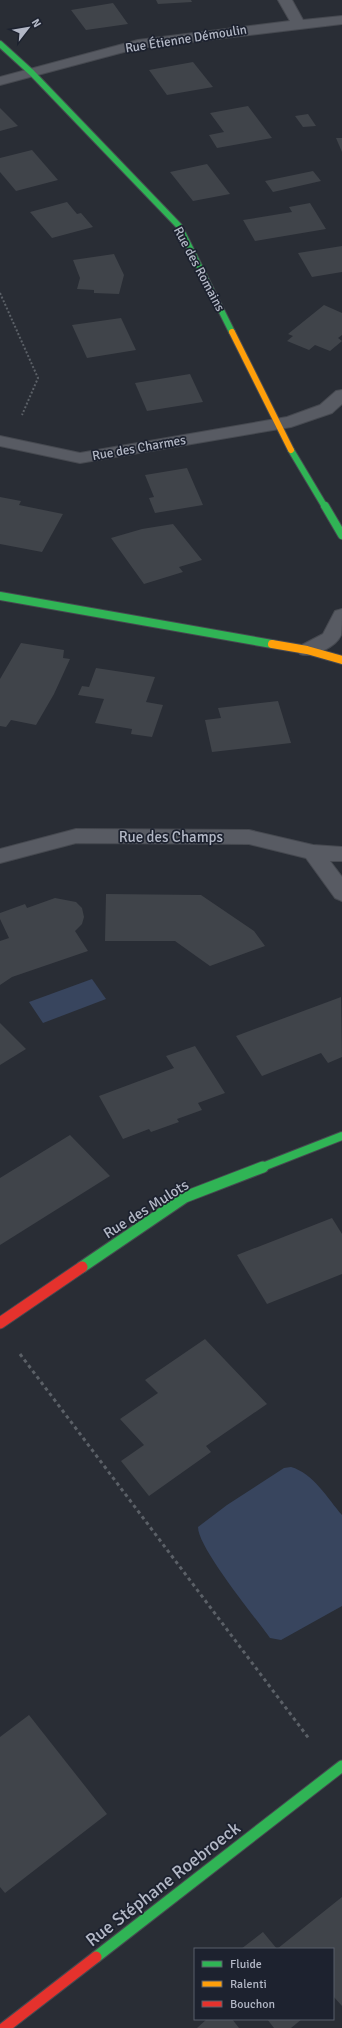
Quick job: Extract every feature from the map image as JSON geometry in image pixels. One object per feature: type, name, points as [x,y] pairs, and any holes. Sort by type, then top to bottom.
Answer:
[{"type":"street","points":[[285,0],[299,24]]},
{"type":"street","name":"Rue Étienne Démoulin","points":[[32,73],[138,44],[342,20]]},
{"type":"street","name":"Rue des Romains","points":[[0,44],[32,73],[179,226],[291,451],[342,535]]},
{"type":"street","points":[[0,81],[32,73]]},
{"type":"street","name":"Rue des Charmes","points":[[6,442],[80,458],[279,425],[326,409],[342,395]]},
{"type":"street","points":[[0,596],[307,650],[342,660]]},
{"type":"street","points":[[307,650],[330,638],[342,615]]},
{"type":"street","name":"Rue des Champs","points":[[0,856],[76,836],[249,837],[313,852],[342,854]]},
{"type":"street","points":[[313,852],[342,893]]},
{"type":"street","name":"Rue des Mulots","points":[[0,1323],[185,1197],[342,1136]]},
{"type":"street","name":"Rue Stéphane Roebroeck","points":[[4,2028],[342,1766]]},
{"type":"path","points":[[0,293],[38,378],[6,442]]},
{"type":"path","points":[[19,1353],[334,1772]]},
{"type":"water","points":[[92,979],[106,999],[43,1023],[29,1002]]},
{"type":"water","points":[[291,1467],[299,1470],[313,1481],[326,1494],[342,1515],[342,1606],[281,1640],[270,1638],[241,1599],[207,1550],[200,1537],[198,1527],[227,1505],[284,1468]]},
{"type":"building","points":[[156,0],[191,0],[192,2],[158,4]]},
{"type":"building","points":[[113,3],[128,24],[86,30],[71,10]]},
{"type":"building","points":[[193,62],[213,87],[167,95],[149,70]]},
{"type":"building","points":[[248,106],[272,138],[217,148],[209,135],[224,132],[210,113]]},
{"type":"building","points":[[0,108],[18,126],[0,131]]},
{"type":"building","points":[[308,114],[316,126],[303,127],[295,116]]},
{"type":"building","points":[[336,138],[342,138],[342,152]]},
{"type":"building","points":[[32,150],[58,180],[16,191],[0,172],[0,158]]},
{"type":"building","points":[[207,164],[230,194],[193,201],[170,172]]},
{"type":"building","points":[[313,171],[321,181],[273,192],[265,181]]},
{"type":"building","points":[[67,202],[77,214],[81,213],[93,227],[52,238],[30,212]]},
{"type":"building","points":[[310,203],[326,229],[255,241],[243,220],[292,212],[289,207]]},
{"type":"building","points":[[342,246],[342,272],[312,277],[298,253]]},
{"type":"building","points":[[114,254],[124,275],[119,294],[94,293],[94,290],[77,289],[80,278],[73,260]]},
{"type":"building","points":[[324,305],[342,313],[342,335],[338,338],[342,341],[330,351],[315,345],[309,350],[287,341],[293,336],[288,334]]},
{"type":"building","points":[[121,318],[136,350],[87,358],[72,325]]},
{"type":"building","points":[[190,374],[203,402],[147,411],[135,383]]},
{"type":"building","points":[[187,468],[203,505],[155,513],[149,498],[154,497],[145,475]]},
{"type":"building","points":[[0,497],[21,501],[19,505],[63,514],[42,552],[0,544]]},
{"type":"building","points":[[173,524],[202,560],[179,567],[183,572],[144,584],[111,538],[142,529]]},
{"type":"building","points":[[21,643],[64,650],[63,658],[70,659],[54,694],[36,725],[11,720],[6,727],[0,726],[0,679]]},
{"type":"building","points":[[96,668],[155,677],[146,702],[163,705],[152,737],[131,734],[132,729],[95,723],[104,699],[78,695],[82,686],[89,687]]},
{"type":"building","points":[[278,701],[291,743],[212,752],[205,720],[221,718],[218,708]]},
{"type":"building","points":[[106,894],[201,895],[254,931],[265,946],[210,966],[175,941],[105,941]]},
{"type":"building","points":[[55,898],[76,902],[82,908],[84,917],[82,924],[75,931],[88,951],[12,977],[0,985],[0,941],[9,938],[0,919],[0,913],[25,904],[27,908]]},
{"type":"building","points":[[341,997],[342,1057],[328,1063],[321,1053],[262,1076],[236,1036]]},
{"type":"building","points":[[0,1023],[26,1049],[0,1065]]},
{"type":"building","points":[[195,1046],[225,1093],[198,1103],[202,1110],[177,1119],[179,1122],[151,1132],[149,1129],[123,1139],[99,1096],[174,1068],[166,1056]]},
{"type":"building","points":[[70,1135],[110,1176],[0,1245],[0,1178]]},
{"type":"building","points":[[332,1218],[342,1234],[342,1274],[267,1304],[237,1255]]},
{"type":"building","points":[[205,1339],[267,1404],[206,1446],[211,1452],[149,1496],[121,1461],[144,1445],[120,1419],[158,1393],[145,1380]]},
{"type":"building","points":[[29,1715],[107,1814],[5,1893],[0,1887],[0,1737]]},
{"type":"building","points":[[342,1897],[342,2006],[334,1997],[334,1948],[278,1948]]},
{"type":"building","points":[[263,1932],[276,1948],[242,1948]]},
{"type":"building","points":[[206,2020],[233,2020],[239,2028],[197,2028]]},
{"type":"building","points":[[268,2020],[301,2020],[291,2028],[274,2028]]},
{"type":"traffic: fast","points":[[0,44],[32,73],[179,226],[232,332]]},
{"type":"traffic: fast","points":[[291,450],[342,535]]},
{"type":"traffic: fast","points":[[0,596],[272,644]]},
{"type":"traffic: fast","points":[[82,1267],[185,1197],[342,1136]]},
{"type":"traffic: fast","points":[[96,1957],[342,1766]]},
{"type":"traffic: slow","points":[[232,332],[291,450]]},
{"type":"traffic: slow","points":[[272,644],[307,650],[342,660]]},
{"type":"traffic: jam","points":[[0,1323],[82,1267]]},
{"type":"traffic: jam","points":[[4,2028],[96,1957]]}]
